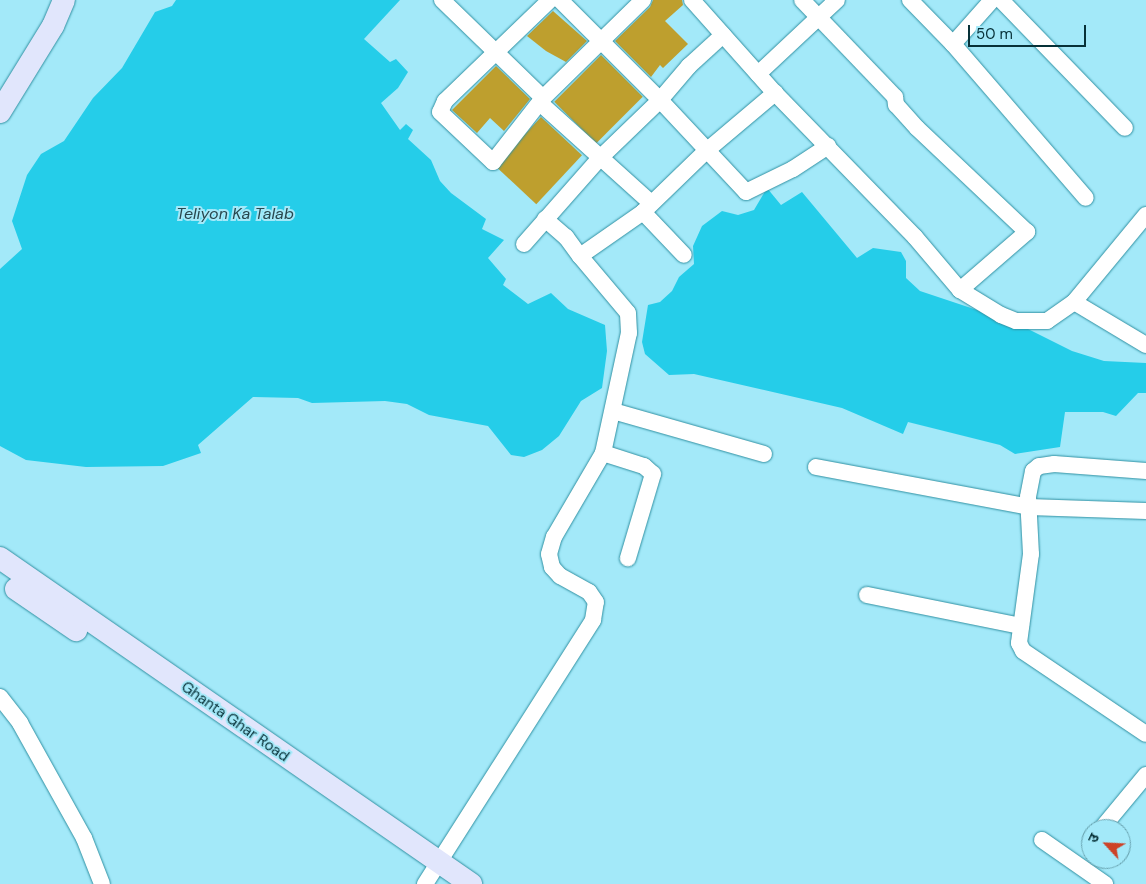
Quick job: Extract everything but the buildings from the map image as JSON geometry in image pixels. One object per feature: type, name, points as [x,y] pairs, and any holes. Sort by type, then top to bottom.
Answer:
[{"type":"street","points":[[0,112],[53,26],[64,0]]},
{"type":"street","points":[[442,0],[497,51],[541,100],[647,208],[684,255]]},
{"type":"street","points":[[550,0],[445,101],[440,112],[493,162],[541,100],[600,40],[643,0]]},
{"type":"street","points":[[560,0],[660,100],[706,152],[746,192],[793,169],[828,146]]},
{"type":"street","points":[[692,0],[775,93],[915,237],[960,290],[1000,315],[1016,321],[1047,320],[1074,302],[1146,215]]},
{"type":"street","points":[[802,0],[895,97],[896,105],[917,128],[1027,232],[960,290]]},
{"type":"street","points":[[758,74],[836,0]]},
{"type":"street","points":[[910,0],[954,44],[1086,198]]},
{"type":"street","points":[[954,44],[992,0]]},
{"type":"street","points":[[1000,0],[1125,128]]},
{"type":"street","points":[[524,244],[599,159],[660,100],[689,66],[723,35]]},
{"type":"street","points":[[580,256],[647,208],[706,152],[775,93]]},
{"type":"street","points":[[437,876],[593,620],[596,602],[589,592],[560,576],[552,567],[549,554],[554,537],[603,453],[629,333],[628,313],[566,237],[546,219]]},
{"type":"street","points":[[1074,302],[1146,345]]},
{"type":"street","points":[[613,411],[764,454]]},
{"type":"street","points":[[603,453],[644,466],[652,474],[628,558]]},
{"type":"street","points":[[1146,471],[1039,466],[1028,482],[1031,554],[1019,643],[1023,651],[1146,734]]},
{"type":"street","points":[[816,467],[1028,507],[1146,511]]},
{"type":"street","name":"Ghanta Ghar Road","points":[[0,558],[437,876]]},
{"type":"street","name":"Ghanta Ghar Road","points":[[0,577],[437,876],[471,884]]},
{"type":"street","points":[[868,595],[1021,626]]},
{"type":"street","points":[[0,697],[20,723],[84,838],[102,884]]},
{"type":"street","points":[[1109,819],[1146,775]]},
{"type":"street","points":[[1042,840],[1105,884]]},
{"type":"water","name":"Teliyon Ka Talab","points":[[176,0],[400,0],[364,39],[390,62],[396,59],[408,72],[398,88],[381,103],[400,130],[406,124],[413,130],[408,139],[431,160],[440,181],[451,193],[486,219],[482,229],[504,240],[488,258],[506,279],[503,285],[528,304],[551,293],[568,309],[605,325],[607,351],[602,388],[581,401],[559,436],[542,450],[524,457],[511,455],[488,426],[429,415],[407,404],[385,401],[312,403],[298,398],[253,397],[198,445],[201,453],[163,466],[86,467],[26,460],[0,446],[0,269],[22,249],[12,221],[27,175],[41,154],[64,141],[93,98],[122,68],[155,12],[172,6]]},
{"type":"water","points":[[767,188],[781,205],[802,192],[857,258],[873,248],[901,252],[906,261],[906,278],[920,291],[1016,323],[1072,351],[1104,361],[1146,363],[1146,393],[1138,393],[1116,416],[1103,412],[1065,412],[1060,447],[1015,454],[1000,445],[908,422],[903,434],[842,408],[694,374],[669,375],[645,354],[642,342],[648,305],[660,302],[672,291],[679,277],[694,264],[693,246],[702,226],[722,211],[738,215],[754,210]]}]
